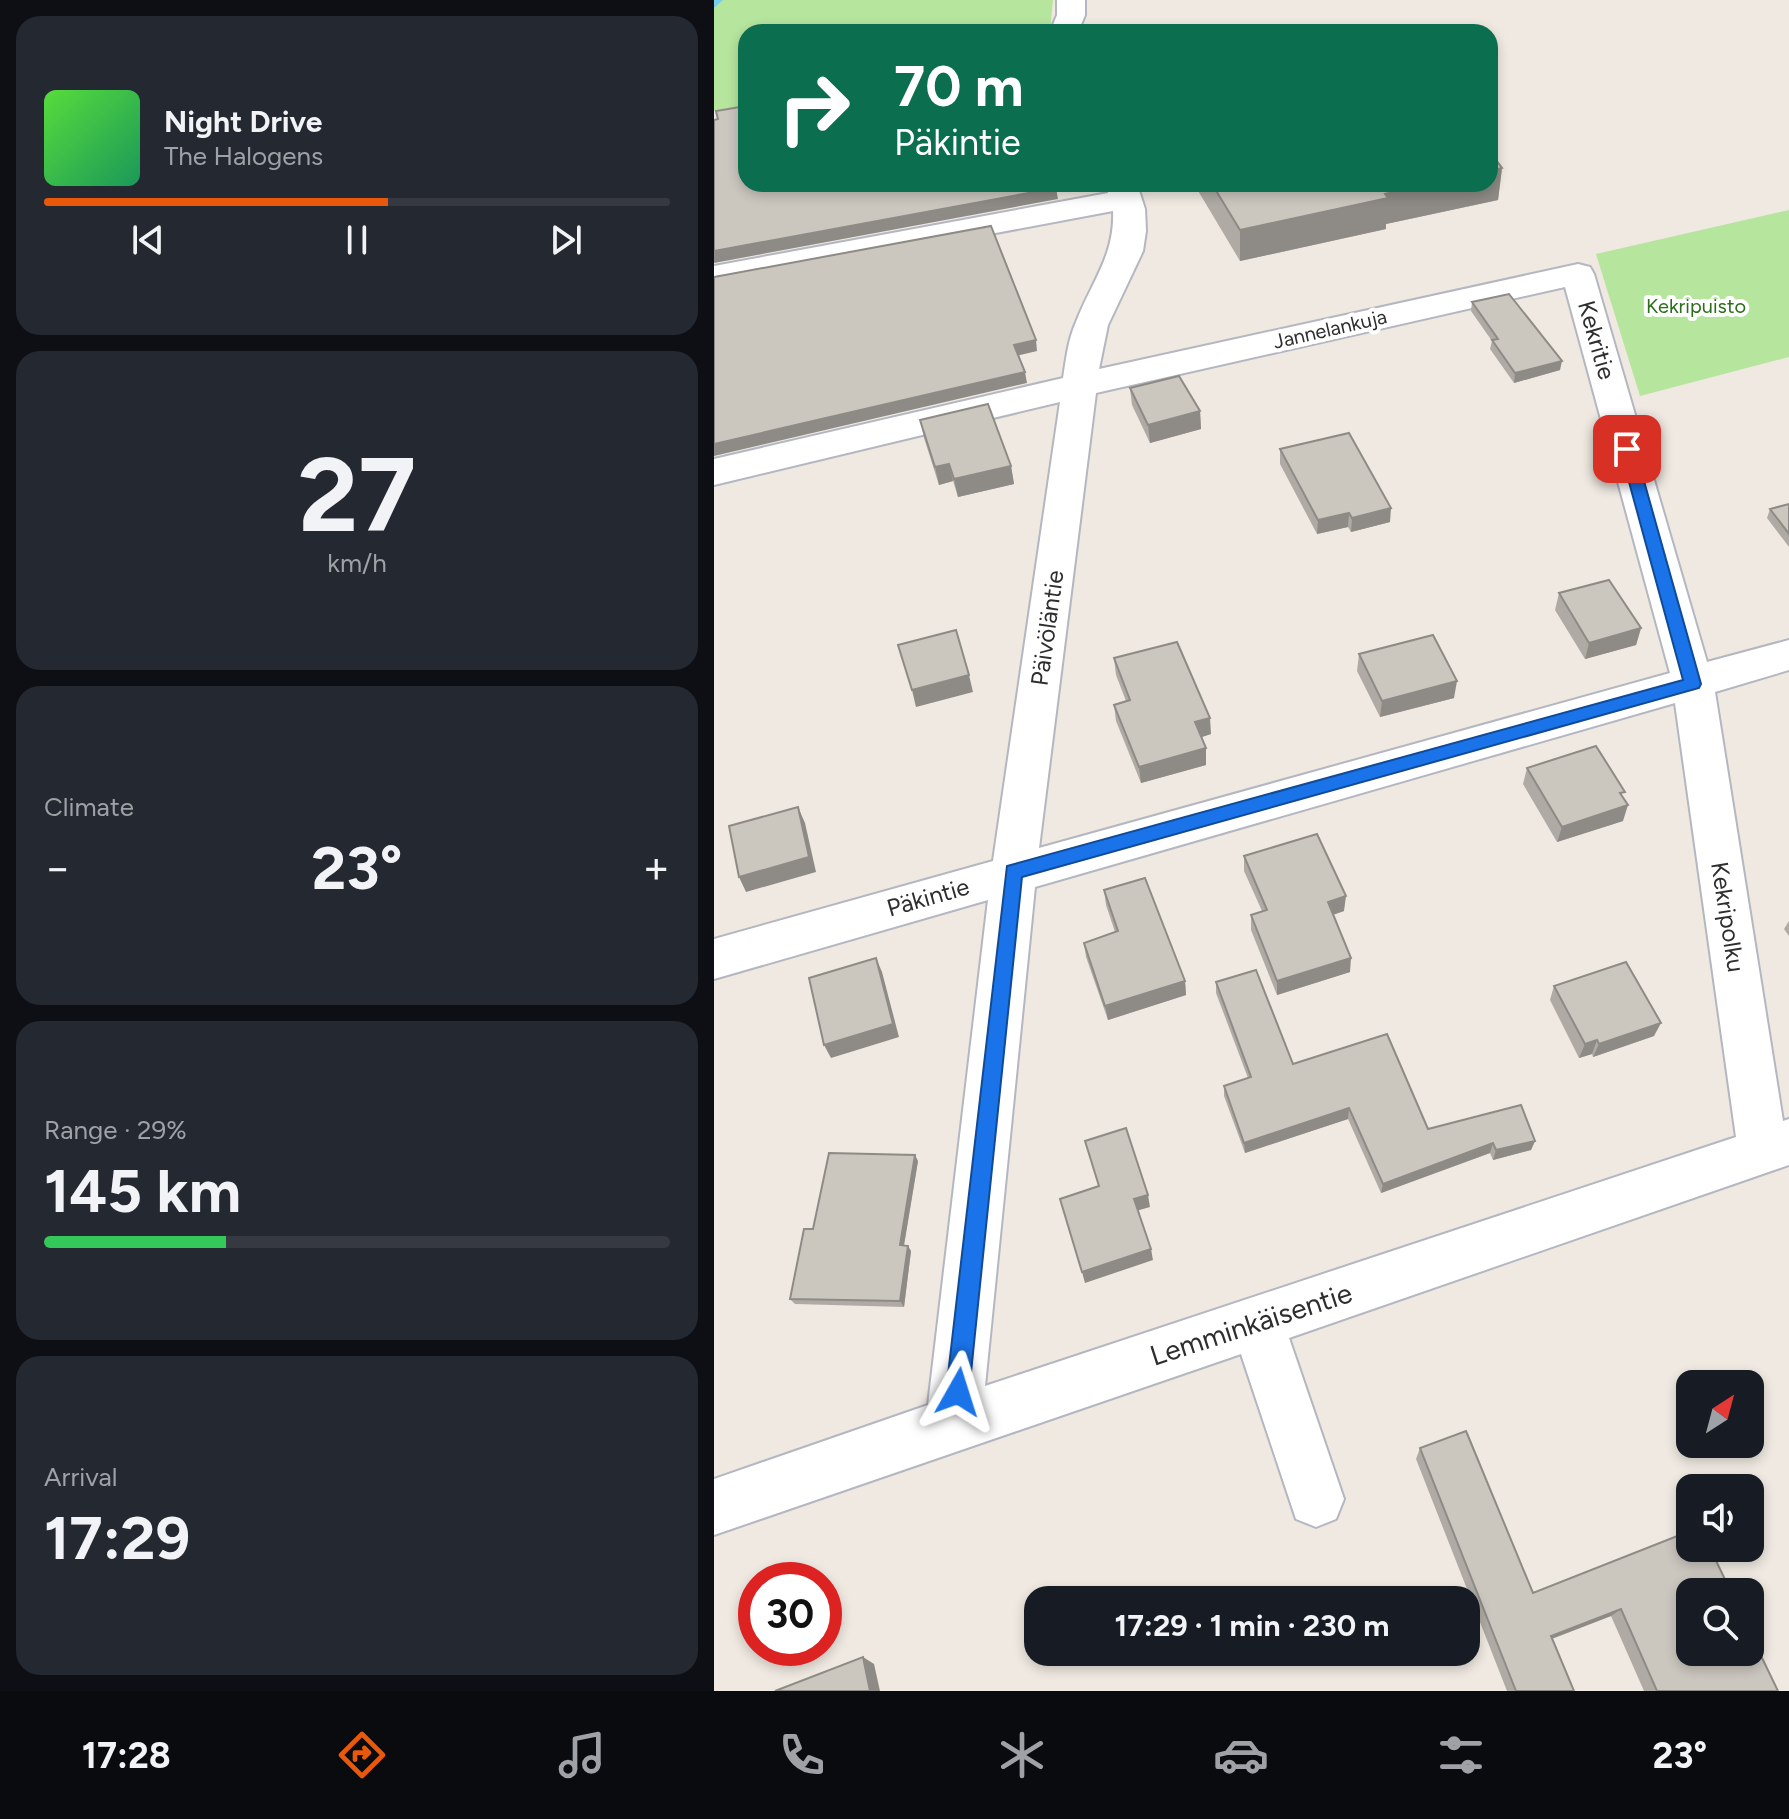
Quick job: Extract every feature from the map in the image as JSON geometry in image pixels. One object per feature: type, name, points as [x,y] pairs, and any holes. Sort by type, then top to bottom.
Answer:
[{"type":"street","points":[[1067,24],[1071,0]]},
{"type":"street","points":[[714,276],[1119,192]]},
{"type":"street","name":"Päivöläntie","points":[[954,1422],[1014,872],[1088,331],[1128,252],[1124,192]]},
{"type":"street","name":"Jannelankuja","points":[[714,472],[1081,385],[1578,274]]},
{"type":"street","name":"Kekritie","points":[[1578,274],[1693,684]]},
{"type":"street","name":"Päkintie","points":[[714,959],[1789,655]]},
{"type":"street","name":"Kekripolku","points":[[1693,684],[1776,1146]]},
{"type":"street","name":"Lemminkäisentie","points":[[714,1507],[954,1422],[1257,1323],[1776,1146]]},
{"type":"street","points":[[1257,1323],[1316,1499]]},
{"type":"green space","points":[[714,0],[1053,0],[1051,24],[738,24],[738,106],[714,111]]},
{"type":"green space","name":"Kekripuisto","points":[[1789,210],[1789,357],[1640,396],[1596,254]]},
{"type":"building","points":[[738,107],[738,192],[1034,192],[714,251],[716,111]]},
{"type":"building","points":[[1217,192],[1394,192],[1385,194],[1388,198],[1240,230]]},
{"type":"building","points":[[991,226],[1036,340],[1014,345],[1025,372],[714,444],[714,277]]},
{"type":"building","points":[[1509,294],[1562,361],[1515,373],[1492,340],[1498,339],[1472,302]]},
{"type":"building","points":[[1179,376],[1200,411],[1148,425],[1130,388]]},
{"type":"building","points":[[988,404],[1011,466],[954,479],[949,464],[935,467],[920,420]]},
{"type":"building","points":[[1349,433],[1391,508],[1352,518],[1349,513],[1318,520],[1280,449]]},
{"type":"building","points":[[1789,504],[1789,534],[1770,509]]},
{"type":"building","points":[[1609,580],[1641,628],[1589,643],[1559,593]]},
{"type":"building","points":[[956,630],[969,675],[912,690],[898,645]]},
{"type":"building","points":[[1433,635],[1457,681],[1382,701],[1359,654]]},
{"type":"building","points":[[1177,642],[1210,718],[1195,722],[1206,748],[1139,767],[1114,705],[1130,700],[1114,658]]},
{"type":"building","points":[[1596,746],[1625,792],[1620,793],[1628,805],[1562,827],[1527,768]]},
{"type":"building","points":[[798,807],[809,857],[739,877],[729,826]]},
{"type":"building","points":[[1317,834],[1346,896],[1328,902],[1351,958],[1277,981],[1251,915],[1267,910],[1244,856]]},
{"type":"building","points":[[1145,878],[1185,981],[1105,1006],[1084,943],[1118,931],[1104,890]]},
{"type":"building","points":[[876,958],[893,1024],[824,1045],[809,978]]},
{"type":"building","points":[[1626,962],[1661,1023],[1599,1044],[1597,1040],[1585,1044],[1554,986]]},
{"type":"building","points":[[1256,970],[1293,1064],[1387,1034],[1428,1129],[1521,1105],[1535,1141],[1496,1150],[1493,1143],[1383,1184],[1349,1108],[1244,1143],[1224,1086],[1251,1077],[1216,982]]},
{"type":"building","points":[[1126,1128],[1148,1195],[1134,1199],[1151,1249],[1082,1272],[1060,1199],[1099,1186],[1085,1141]]},
{"type":"building","points":[[829,1153],[915,1155],[900,1245],[908,1246],[900,1301],[790,1299],[804,1229],[813,1229]]},
{"type":"building","points":[[1466,1431],[1533,1593],[1676,1537],[1676,1562],[1717,1562],[1724,1578],[1676,1578],[1676,1666],[1764,1666],[1764,1662],[1778,1691],[1657,1691],[1621,1609],[1551,1636],[1574,1691],[1516,1691],[1480,1600],[1480,1586],[1475,1586],[1420,1448]]},
{"type":"building","points":[[863,1657],[870,1691],[775,1691],[842,1666]]},
{"type":"waterway","points":[[714,5],[719,0]]},
{"type":"route","points":[[958,1392],[1014,872],[1693,684],[1627,449]]}]
